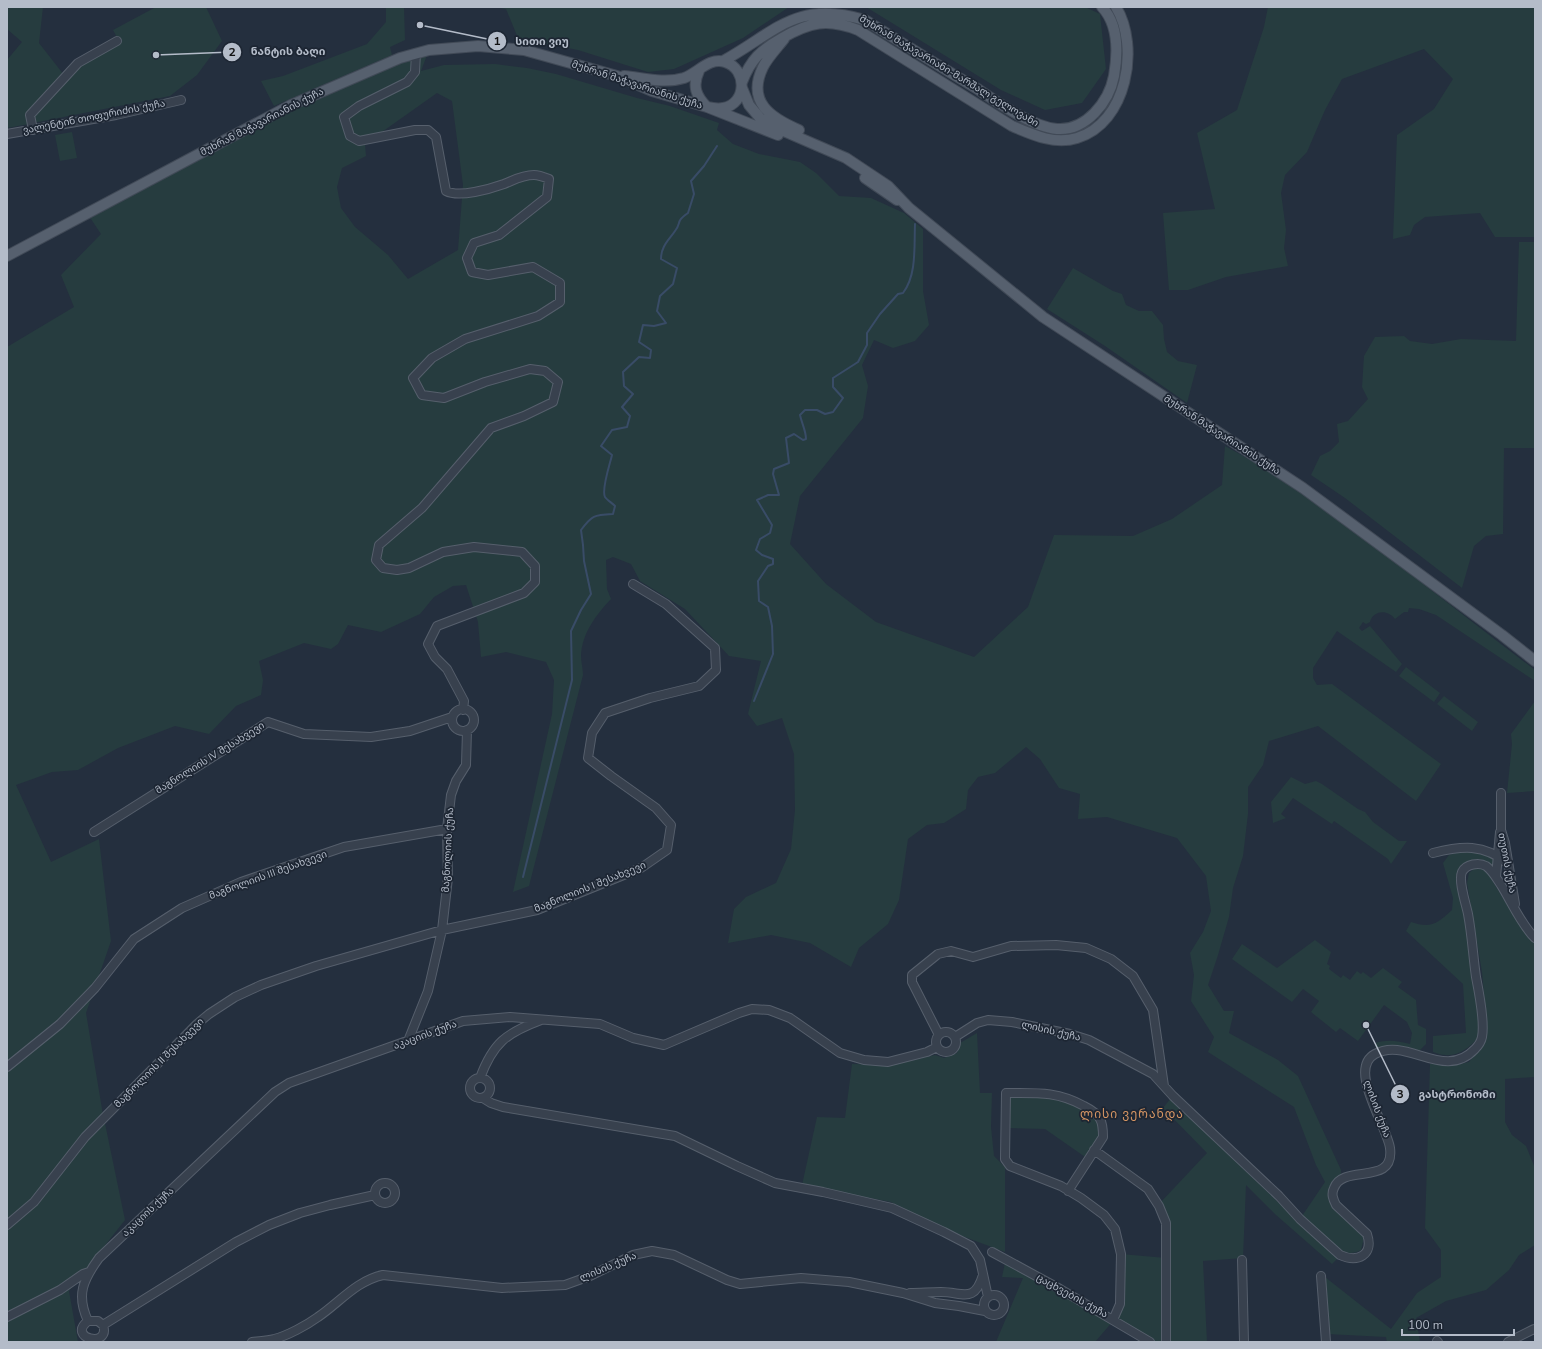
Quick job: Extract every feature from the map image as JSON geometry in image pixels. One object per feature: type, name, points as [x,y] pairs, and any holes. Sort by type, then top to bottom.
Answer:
[{"type":"main road","name":"მუხრან მაჭავარიანი-მარშალ გელოვანი","points":[[617,76],[669,81],[683,78],[699,71],[710,62],[723,61],[748,46],[792,14],[809,9],[835,9],[864,20],[997,102],[1041,126],[1057,129],[1067,128],[1076,126],[1089,118],[1102,105],[1113,84],[1117,59],[1117,42],[1113,26],[1102,7]]},
{"type":"main road","name":"მუხრან მაჭავარიანი-მარშალ გელოვანი","points":[[707,107],[722,109],[736,102],[752,62],[767,47],[802,27],[818,23],[834,22],[858,30],[1012,126],[1040,138],[1068,140],[1078,138],[1094,130],[1108,117],[1118,102],[1124,87],[1127,63],[1126,39],[1121,15],[1116,7]]},
{"type":"main road","points":[[786,36],[764,66],[761,73],[758,93],[768,113],[781,121],[831,143],[856,156],[888,186]]},
{"type":"main road","name":"მუხრან მაჭავარიანის ქუჩა","points":[[7,256],[291,105],[400,58],[416,53],[464,46],[513,48],[617,76],[652,91],[707,107],[834,158],[909,208],[1043,317],[1302,488],[1502,635],[1535,662]]},
{"type":"main road","points":[[723,61],[736,69],[740,75],[742,85]]},
{"type":"main road","points":[[699,71],[696,77],[696,91],[698,98],[707,107]]},
{"type":"main road","name":"მუხრან მაჭავარიანის ქუჩა","points":[[742,85],[746,99],[752,110],[760,118],[770,124],[846,158],[888,186],[909,208]]},
{"type":"street","points":[[32,130],[30,115],[78,63],[117,41]]},
{"type":"street","points":[[416,53],[416,72],[407,82],[359,106],[344,117],[350,136],[359,141],[415,130],[428,130],[436,137],[446,191],[451,194],[462,194],[504,184],[520,177],[534,175],[549,179],[547,197],[499,235],[474,243],[467,258],[472,272],[488,275],[533,267],[560,283],[560,302],[538,316],[465,339],[432,358],[414,378],[422,395],[444,398],[485,382],[530,369],[545,370],[558,382],[553,402],[524,416],[491,428],[422,508],[379,545],[376,560],[383,568],[397,570],[409,568],[443,552],[474,547],[522,552],[535,566],[535,582],[524,593],[437,626],[428,644],[435,657],[447,669],[464,701],[463,710]]},
{"type":"street","name":"ვალენტინ თოფურიძის ქუჩა","points":[[7,134],[116,115],[181,100]]},
{"type":"street","name":"მაგნოლიის I შესახვევი","points":[[442,930],[537,910],[641,868],[667,850],[671,825],[656,808],[610,776],[588,758],[592,733],[605,713],[650,698],[700,686],[716,670],[715,648],[666,604],[633,584]]},
{"type":"street","points":[[463,710],[469,712],[473,718],[472,724],[468,730],[460,731],[454,727],[452,717],[456,712],[463,710]]},
{"type":"street","name":"მაგნოლიის IV შესახვევი","points":[[94,832],[268,722],[304,734],[371,736],[410,731],[452,717]]},
{"type":"street","name":"მაგნოლიის ქუჩა","points":[[408,1041],[428,991],[442,930],[448,878],[447,828],[451,795],[456,781],[466,765],[468,730]]},
{"type":"street","name":"თუთის ქუჩა","points":[[1501,793],[1501,830],[1516,909]]},
{"type":"street","name":"მაგნოლიის III შესახვევი","points":[[7,1067],[60,1024],[95,988],[134,939],[182,908],[241,882],[344,847],[447,828]]},
{"type":"street","points":[[1496,877],[1497,856],[1501,830]]},
{"type":"street","points":[[1433,853],[1456,848],[1477,848],[1497,856],[1508,864]]},
{"type":"street","name":"ლისის ქუჩა","points":[[955,1037],[977,1023],[988,1020],[1012,1022],[1070,1034],[1089,1040],[1153,1074],[1279,1196],[1300,1219],[1340,1255],[1346,1258],[1360,1258],[1366,1254],[1369,1240],[1367,1234],[1336,1205],[1332,1193],[1338,1180],[1349,1175],[1372,1173],[1386,1165],[1389,1158],[1390,1145],[1365,1080],[1365,1066],[1374,1054],[1388,1050],[1400,1050],[1430,1059],[1448,1062],[1456,1061],[1469,1055],[1479,1044],[1482,1036],[1483,1028],[1470,924],[1461,877],[1462,872],[1466,868],[1475,864],[1486,866],[1496,877],[1524,924],[1535,938]]},
{"type":"street","name":"მაგნოლიის II შესახვევი","points":[[7,1225],[34,1202],[85,1136],[168,1052],[209,1014],[235,997],[261,985],[316,966],[442,930]]},
{"type":"street","points":[[939,1035],[912,982],[912,975],[938,954],[951,951],[973,957],[1011,946],[1056,945],[1086,948],[1111,960],[1133,976],[1153,1010],[1164,1086]]},
{"type":"street","points":[[480,1078],[487,1060],[500,1043],[516,1030],[543,1019],[600,1024],[633,1038],[664,1045],[739,1013],[752,1009],[769,1010],[790,1018],[840,1053],[864,1060],[888,1062],[927,1052],[937,1047]]},
{"type":"street","name":"აკაციის ქუჩა","points":[[88,1321],[83,1310],[83,1287],[89,1272],[99,1258],[289,1083],[463,1021],[510,1017],[543,1019]]},
{"type":"street","points":[[946,1032],[953,1034],[955,1037],[956,1046],[950,1052],[941,1051],[937,1047],[936,1040],[939,1035],[946,1032]]},
{"type":"street","points":[[484,1098],[488,1094],[490,1086],[485,1080],[477,1078],[471,1082],[470,1092],[474,1097],[484,1098],[491,1103],[503,1107],[675,1136],[775,1183],[823,1192],[892,1208],[971,1246],[980,1260],[988,1297]]},
{"type":"street","points":[[1068,1190],[1103,1137],[1103,1127],[1100,1119],[1092,1110],[1072,1099],[1049,1093],[1006,1093],[1005,1159],[1007,1164],[1068,1190],[1104,1216],[1115,1229],[1121,1254],[1120,1304],[1114,1320]]},
{"type":"street","points":[[1094,1150],[1148,1189],[1159,1206],[1166,1223],[1166,1342]]},
{"type":"street","points":[[102,1325],[236,1242],[269,1225],[300,1213],[375,1195]]},
{"type":"street","name":"ლისის ქუჩა","points":[[252,1342],[275,1339],[301,1328],[319,1317],[352,1290],[371,1278],[383,1275],[502,1288],[565,1285],[590,1276],[633,1255],[652,1251],[674,1255],[727,1280],[740,1284],[801,1278],[849,1282],[903,1293],[935,1303],[985,1311]]},
{"type":"street","name":"ცაცხვების ქუჩა","points":[[992,1252],[1114,1320],[1150,1342]]},
{"type":"street","points":[[1242,1260],[1244,1342]]},
{"type":"street","points":[[7,1317],[60,1290],[83,1274],[89,1272]]},
{"type":"street","name":"ლისის ქუჩა","points":[[903,1293],[942,1292],[966,1295],[977,1289],[983,1274]]},
{"type":"street","points":[[1321,1276],[1326,1342]]},
{"type":"street","points":[[995,1295],[1001,1298],[1004,1304],[1000,1313],[994,1316],[985,1311],[984,1302],[988,1297],[995,1295]]},
{"type":"street","points":[[95,1320],[102,1325],[104,1333],[99,1339],[95,1341],[87,1341],[84,1336],[84,1325],[88,1321],[95,1320]]},
{"type":"street","points":[[1508,1342],[1534,1329],[1535,1330]]},
{"type":"green space","points":[[7,7],[43,7],[39,43],[64,75],[29,124],[7,128],[7,60],[22,42],[7,29]]},
{"type":"green space","points":[[156,7],[206,7],[222,41],[197,75],[170,96],[33,123],[32,115],[79,66],[120,43],[113,30]]},
{"type":"green space","points":[[386,7],[404,7],[405,40],[390,47],[392,55],[274,106],[261,81],[283,76],[367,44],[386,22]]},
{"type":"green space","points":[[495,7],[789,7],[743,38],[674,69],[648,72],[578,50],[518,38],[506,9]]},
{"type":"green space","points":[[866,7],[1085,7],[1100,14],[1106,69],[1082,103],[1045,110],[1001,90]]},
{"type":"green space","points":[[1268,7],[1535,7],[1535,237],[1495,237],[1480,213],[1425,217],[1414,225],[1410,235],[1393,239],[1397,135],[1434,109],[1453,79],[1424,49],[1342,79],[1325,110],[1307,152],[1285,175],[1281,193],[1286,230],[1284,248],[1288,266],[1226,277],[1188,290],[1169,290],[1163,213],[1215,209],[1197,133],[1237,110],[1264,27]]},
{"type":"green space","points":[[429,50],[421,71],[444,65],[495,64],[527,68],[556,74],[637,98],[670,106],[719,123],[717,130],[733,144],[759,154],[800,162],[816,173],[839,196],[871,198],[904,213],[923,229],[923,291],[929,325],[915,341],[893,348],[874,340],[862,365],[868,386],[863,418],[800,496],[790,544],[826,584],[876,622],[974,657],[1028,607],[1054,535],[1133,536],[1172,519],[1222,485],[1225,446],[1267,470],[1327,511],[1535,670],[1535,681],[1436,615],[1419,609],[1409,608],[1408,612],[1404,612],[1395,619],[1385,612],[1377,613],[1370,622],[1366,624],[1363,622],[1359,628],[1362,631],[1370,626],[1402,664],[1396,672],[1337,631],[1313,668],[1313,678],[1317,685],[1332,684],[1441,764],[1416,801],[1318,726],[1269,741],[1263,765],[1248,787],[1248,814],[1243,856],[1233,888],[1229,917],[1208,985],[1224,1011],[1234,1011],[1229,1033],[1278,1060],[1298,1076],[1341,1170],[1341,1175],[1336,1178],[1329,1192],[1329,1201],[1333,1207],[1362,1233],[1364,1238],[1361,1250],[1350,1253],[1339,1250],[1302,1216],[1325,1182],[1316,1165],[1294,1107],[1208,1052],[1214,1037],[1191,1001],[1194,975],[1190,953],[1203,932],[1211,911],[1206,876],[1177,838],[1107,817],[1078,819],[1080,794],[1059,788],[1040,759],[1026,747],[995,773],[978,777],[968,790],[966,809],[944,823],[927,825],[908,839],[899,900],[888,924],[859,948],[851,967],[810,943],[771,935],[728,943],[734,909],[746,897],[776,883],[791,849],[795,810],[794,754],[782,718],[757,726],[748,714],[761,661],[729,656],[685,609],[640,581],[631,564],[613,557],[606,560],[607,589],[611,599],[595,618],[584,640],[581,656],[583,675],[529,886],[513,892],[552,714],[554,680],[546,662],[506,652],[481,657],[478,622],[466,585],[453,586],[434,597],[420,614],[381,632],[348,625],[338,644],[331,649],[304,643],[259,661],[263,680],[261,695],[236,706],[209,734],[175,726],[118,748],[78,770],[52,772],[16,785],[51,862],[99,839],[111,941],[86,1013],[102,1109],[125,1220],[69,1291],[78,1342],[7,1342],[7,347],[74,307],[61,275],[101,234],[89,216],[273,114]],"holes":[[[437,93],[452,101],[463,185],[458,250],[408,279],[388,255],[355,227],[341,208],[337,187],[342,168],[366,156],[365,144]]]},
{"type":"green space","points":[[72,132],[77,158],[60,161],[55,135]]},
{"type":"green space","points":[[1519,242],[1535,242],[1535,448],[1504,448],[1503,534],[1486,536],[1474,546],[1462,588],[1345,498],[1311,475],[1320,456],[1330,451],[1339,442],[1337,424],[1348,421],[1368,399],[1362,387],[1364,356],[1375,337],[1404,336],[1410,341],[1432,344],[1461,339],[1516,341]]},
{"type":"green space","points":[[1073,268],[1113,291],[1122,294],[1126,305],[1139,311],[1152,311],[1163,325],[1167,352],[1178,361],[1197,365],[1187,403],[1105,346],[1047,309]]},
{"type":"green space","points":[[1406,667],[1440,693],[1434,702],[1399,676]]},
{"type":"green space","points":[[1444,696],[1478,722],[1472,731],[1437,704]]},
{"type":"green space","points":[[1535,701],[1535,791],[1507,793],[1512,744],[1511,734]]},
{"type":"green space","points":[[1291,777],[1305,784],[1316,781],[1322,784],[1358,809],[1365,812],[1373,822],[1399,841],[1407,841],[1391,864],[1388,859],[1334,821],[1332,824],[1293,798],[1281,814],[1286,818],[1273,823],[1271,802]]},
{"type":"green space","points":[[1466,849],[1477,851],[1493,859],[1493,867],[1480,859],[1465,864],[1459,870],[1456,878],[1469,941],[1477,999],[1479,1030],[1478,1037],[1468,1048],[1459,1053],[1444,1055],[1433,1052],[1433,1036],[1466,1033],[1463,984],[1406,931],[1411,922],[1424,925],[1434,924],[1452,910],[1453,898],[1443,863],[1449,855]]},
{"type":"green space","points":[[1475,868],[1482,868],[1487,872],[1520,926],[1535,943],[1535,1077],[1505,1079],[1505,1122],[1512,1135],[1526,1146],[1535,1168],[1535,1245],[1519,1255],[1509,1270],[1486,1290],[1446,1301],[1416,1318],[1420,1342],[1387,1342],[1386,1337],[1327,1334],[1325,1277],[1391,1329],[1417,1293],[1441,1277],[1441,1250],[1425,1228],[1430,1064],[1460,1064],[1469,1062],[1484,1044],[1486,1036],[1487,1026],[1482,972],[1467,883],[1469,873]]},
{"type":"green space","points":[[1315,940],[1331,952],[1327,964],[1330,966],[1329,969],[1341,978],[1343,975],[1350,980],[1357,971],[1361,974],[1363,972],[1371,978],[1383,968],[1402,982],[1398,987],[1416,1000],[1418,1025],[1426,1029],[1426,1044],[1419,1051],[1397,1047],[1376,1048],[1375,1043],[1384,1041],[1397,1041],[1410,1044],[1412,1033],[1407,1022],[1384,1005],[1358,1041],[1340,1028],[1336,1032],[1311,1012],[1319,1001],[1303,989],[1292,1002],[1232,959],[1242,944],[1277,968]]},
{"type":"green space","points":[[977,1033],[980,1093],[992,1093],[991,1127],[994,1156],[1005,1167],[1005,1252],[946,1230],[891,1202],[802,1185],[817,1117],[845,1118],[852,1064],[893,1065],[935,1055],[944,1058],[957,1053],[960,1043]]},
{"type":"green space","points":[[1006,1093],[1072,1099],[1100,1119],[1103,1137],[1088,1159],[1045,1129],[1006,1128]]},
{"type":"green space","points":[[1171,1098],[1295,1219],[1338,1258],[1332,1264],[1276,1215],[1246,1185],[1243,1258],[1203,1261],[1207,1342],[1168,1342],[1168,1223],[1160,1203],[1207,1153],[1163,1108]]},
{"type":"green space","points":[[1121,1254],[1166,1258],[1166,1342],[1150,1342],[1114,1320],[1095,1342],[996,1342],[1023,1278],[1002,1277],[1005,1263],[1113,1320],[1120,1304]]},
{"type":"waterway","points":[[523,877],[572,680],[571,631],[591,594],[584,561],[581,530],[588,521],[594,517],[613,514],[615,506],[605,497],[604,494],[605,483],[612,455],[601,446],[612,430],[627,427],[630,416],[622,407],[633,394],[624,386],[623,372],[639,357],[650,358],[651,350],[639,342],[643,325],[654,326],[666,323],[657,311],[660,296],[673,284],[677,268],[661,259],[662,250],[677,228],[680,220],[688,213],[694,194],[691,181],[704,166],[717,146]]},
{"type":"waterway","points":[[754,701],[773,654],[772,626],[768,607],[759,601],[758,581],[768,566],[773,564],[773,559],[762,555],[756,550],[760,539],[770,533],[772,525],[757,500],[768,495],[779,495],[773,474],[774,469],[789,463],[786,438],[794,434],[803,440],[806,439],[805,430],[800,415],[805,410],[817,410],[825,414],[833,412],[843,398],[833,387],[833,378],[858,362],[867,345],[867,333],[880,314],[898,294],[903,293],[911,278],[914,260],[915,224]]},
{"type":"place","name":"სითი ვიუ","points":[[420,25]]},
{"type":"place","name":"ნანტის ბაღი","points":[[156,55]]},
{"type":"place","name":"გასტრონომი","points":[[1366,1025]]},
{"type":"district","name":"ლისი ვერანდა","points":[[1132,1114]]}]
